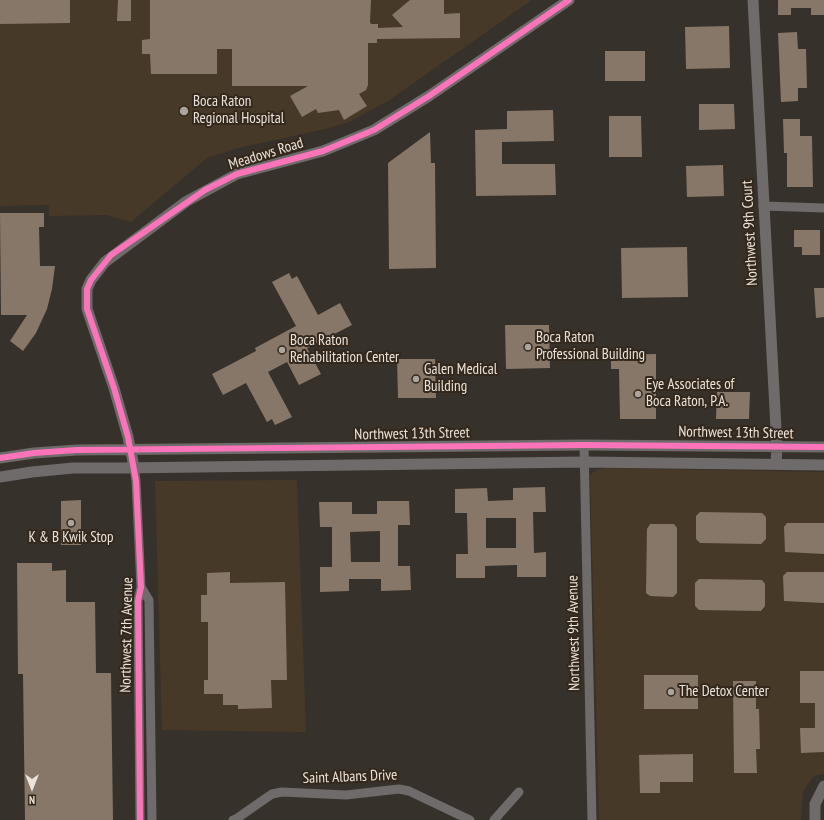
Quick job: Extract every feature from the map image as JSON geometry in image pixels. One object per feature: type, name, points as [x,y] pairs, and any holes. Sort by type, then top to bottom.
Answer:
[{"type":"street","name":"Meadows Road","points":[[131,450],[114,388],[87,309],[87,289],[91,280],[105,262],[188,201],[231,177],[323,151],[374,130],[429,96],[569,0]]},
{"type":"street","name":"Northwest 9th Court","points":[[753,0],[777,446],[776,464]]},
{"type":"street","points":[[763,206],[824,208]]},
{"type":"street","name":"Northwest 13th Street","points":[[0,458],[34,453],[131,450],[584,445],[824,447]]},
{"type":"street","name":"Northwest 9th Avenue","points":[[584,445],[592,820]]},
{"type":"street","name":"Northwest 7th Avenue","points":[[131,450],[136,481],[141,587],[138,601],[140,820]]},
{"type":"street","name":"Northwest 13th Street","points":[[0,477],[73,468],[134,467],[585,462],[824,465]]},
{"type":"street","name":"Northwest 7th Avenue","points":[[141,587],[149,600],[152,820]]},
{"type":"street","points":[[815,820],[815,804],[824,787]]},
{"type":"street","name":"Saint Albans Drive","points":[[233,820],[272,794],[282,792],[346,795],[399,789],[409,790],[470,820]]},
{"type":"street","points":[[494,820],[519,792]]},
{"type":"shaded area","name":"Boca Raton Regional Hospital","points":[[0,0],[532,0],[388,101],[349,122],[325,129],[238,148],[207,158],[131,222],[106,215],[49,216],[49,205],[0,206]]},
{"type":"shaded area","points":[[605,468],[824,472],[824,774],[814,776],[803,791],[801,820],[599,820],[590,475],[596,470]]},
{"type":"shaded area","points":[[297,480],[306,732],[162,730],[155,481]]},
{"type":"building","points":[[0,0],[70,0],[70,23],[0,24]]},
{"type":"building","points":[[118,0],[131,0],[131,21],[117,21]]},
{"type":"building","name":"Boca Raton Regional Hospital","points":[[150,0],[371,0],[370,22],[371,24],[378,24],[378,28],[403,27],[392,15],[410,0],[444,0],[444,14],[460,13],[460,38],[377,39],[377,43],[368,43],[368,85],[366,90],[359,94],[367,106],[344,120],[339,110],[318,113],[316,109],[302,117],[290,96],[308,86],[232,86],[232,49],[217,49],[217,74],[151,74],[150,54],[142,54],[142,40],[150,39]]},
{"type":"building","points":[[778,0],[824,0],[824,15],[811,15],[811,8],[791,8],[791,15],[778,15]]},
{"type":"building","points":[[729,26],[730,68],[686,69],[685,27]]},
{"type":"building","points":[[797,32],[798,49],[806,49],[807,88],[798,88],[798,101],[781,102],[778,33]]},
{"type":"building","points":[[605,51],[645,51],[645,81],[605,81]]},
{"type":"building","points":[[699,104],[734,104],[735,129],[699,130]]},
{"type":"building","points":[[553,110],[554,141],[502,142],[502,164],[555,164],[556,195],[476,196],[475,130],[507,129],[507,111]]},
{"type":"building","points":[[609,116],[641,116],[642,157],[609,157]]},
{"type":"building","points":[[783,119],[800,119],[800,136],[812,136],[813,187],[787,187],[787,153],[784,153]]},
{"type":"building","points":[[430,132],[431,163],[435,163],[436,268],[389,269],[388,163]]},
{"type":"building","points":[[723,165],[724,196],[687,197],[686,166]]},
{"type":"building","points":[[0,213],[44,213],[44,227],[39,227],[40,266],[55,266],[52,289],[47,309],[36,333],[23,351],[10,341],[27,315],[1,315]]},
{"type":"building","points":[[794,230],[820,230],[820,255],[802,255],[802,247],[794,247]]},
{"type":"building","points":[[687,247],[688,297],[622,298],[621,248]]},
{"type":"building","name":"Boca Raton Rehabilitation Center","points":[[289,273],[292,279],[297,276],[318,315],[340,303],[352,325],[307,348],[321,374],[299,385],[287,362],[268,372],[292,417],[275,425],[272,419],[267,422],[246,383],[223,395],[212,374],[256,351],[255,348],[296,326],[272,282]]},
{"type":"building","points":[[814,288],[824,288],[824,317],[816,318]]},
{"type":"building","name":"Boca Raton Professional Building","points":[[505,325],[549,325],[550,368],[506,369]]},
{"type":"building","name":"Eye Associates of Boca Raton, P.A.","points":[[656,354],[656,419],[620,419],[619,369],[611,369],[611,355]]},
{"type":"building","name":"Galen Medical Building","points":[[397,359],[435,359],[436,398],[398,398]]},
{"type":"building","points":[[717,392],[750,392],[749,419],[716,419]]},
{"type":"building","points":[[545,487],[546,512],[533,512],[534,553],[546,552],[546,577],[517,577],[517,565],[485,566],[485,578],[456,578],[456,554],[468,554],[467,513],[455,513],[455,489],[487,488],[488,501],[513,500],[513,488]],"holes":[[[486,518],[516,518],[516,548],[486,548]]]},
{"type":"building","name":"K & B Kwik Stop","points":[[81,500],[81,545],[61,545],[61,501]]},
{"type":"building","points":[[377,501],[409,501],[410,525],[398,525],[398,566],[410,566],[411,590],[381,591],[381,579],[349,579],[349,591],[320,592],[320,567],[332,567],[332,527],[320,527],[319,502],[352,502],[352,514],[377,514]],"holes":[[[380,531],[380,562],[351,562],[350,532]]]},
{"type":"building","points":[[700,512],[762,513],[766,517],[766,539],[761,544],[700,543],[696,539],[696,516]]},
{"type":"building","points":[[787,523],[824,523],[824,554],[785,552],[784,527]]},
{"type":"building","points":[[650,524],[674,524],[677,528],[677,593],[673,597],[650,596],[646,593],[647,529]]},
{"type":"building","points":[[17,563],[52,563],[52,571],[66,570],[66,602],[95,602],[96,673],[111,673],[113,820],[25,820],[23,674],[18,674]]},
{"type":"building","points":[[230,572],[230,583],[285,582],[287,680],[271,680],[272,708],[238,709],[238,705],[223,705],[223,694],[204,694],[204,680],[208,680],[208,622],[201,622],[201,595],[207,595],[207,573]]},
{"type":"building","points":[[787,572],[824,572],[824,603],[784,601],[783,576]]},
{"type":"building","points":[[699,579],[762,580],[765,584],[765,606],[761,611],[699,610],[695,606],[695,583]]},
{"type":"building","points":[[800,671],[824,671],[824,752],[801,753],[800,728],[815,728],[815,703],[800,703]]},
{"type":"building","name":"The Detox Center","points":[[644,675],[698,675],[698,709],[644,709]]},
{"type":"building","points":[[733,681],[756,681],[756,709],[759,709],[760,749],[756,749],[757,773],[734,773]]},
{"type":"building","points":[[693,754],[693,782],[660,782],[660,793],[640,793],[639,755]]},
{"type":"cycle path","points":[[140,820],[138,601],[141,587],[136,481],[128,437],[114,388],[87,309],[87,289],[91,280],[111,255],[205,190],[237,174],[323,151],[374,130],[429,96],[569,0]]},
{"type":"cycle path","points":[[0,458],[34,453],[77,450],[584,445],[824,447]]},
{"type":"place","name":"Boca Raton Regional Hospital","points":[[184,111]]},
{"type":"place","name":"Boca Raton Professional Building","points":[[528,347]]},
{"type":"place","name":"Boca Raton Rehabilitation Center","points":[[282,350]]},
{"type":"place","name":"Galen Medical Building","points":[[416,379]]},
{"type":"place","name":"Eye Associates of Boca Raton, P.A.","points":[[638,394]]},
{"type":"place","name":"K & B Kwik Stop","points":[[71,523]]},
{"type":"place","name":"The Detox Center","points":[[671,692]]}]
